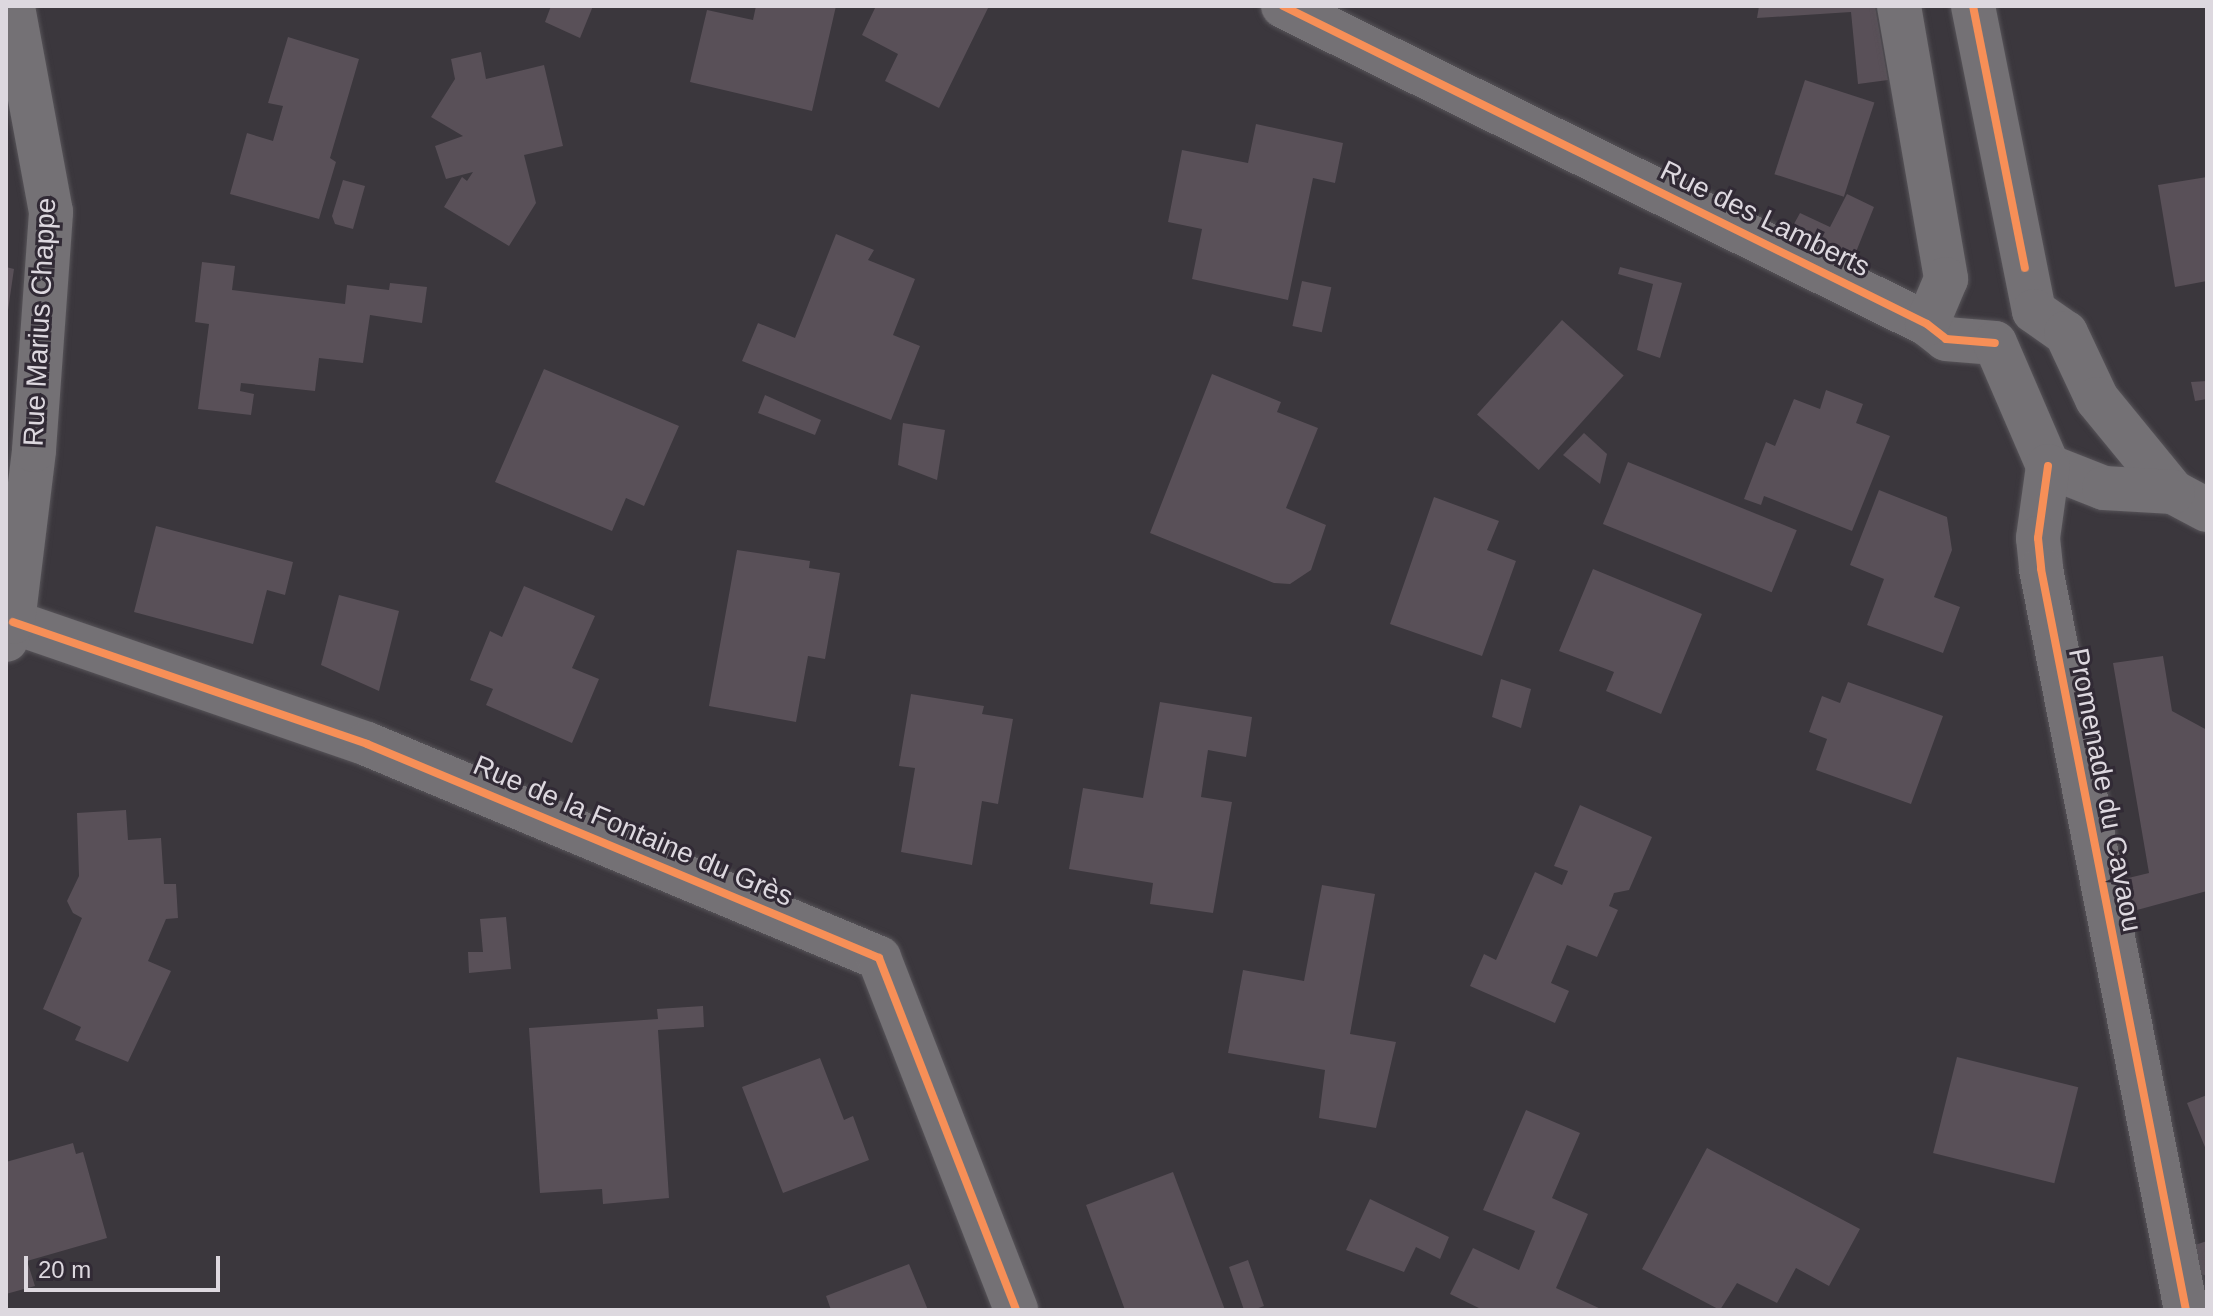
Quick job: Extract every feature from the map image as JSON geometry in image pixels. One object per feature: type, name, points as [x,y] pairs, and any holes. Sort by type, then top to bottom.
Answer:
[{"type":"street","name":"Rue Marius Chappe","points":[[10,631],[34,450],[51,212],[13,6]]},
{"type":"street","name":"Rue des Lamberts","points":[[1283,6],[1927,324],[1946,339],[1995,343]]},
{"type":"street","points":[[1899,6],[1946,279],[1927,324]]},
{"type":"street","points":[[1973,6],[2034,311],[2066,333],[2097,399],[2190,501]]},
{"type":"street","points":[[2034,311],[1995,343],[2048,466],[2104,488],[2190,501]]},
{"type":"street","name":"Promenade du Cavaou","points":[[2048,466],[2038,538],[2041,569],[2186,1310]]},
{"type":"street","name":"Rue de la Fontaine du Grès","points":[[10,631],[367,744],[879,958],[1016,1310]]},
{"type":"building","points":[[551,6],[593,6],[580,38],[545,22]]},
{"type":"building","points":[[756,6],[836,6],[812,111],[690,82],[707,10],[753,20]]},
{"type":"building","points":[[876,6],[989,6],[939,108],[885,81],[898,54],[862,35]]},
{"type":"building","points":[[1759,6],[1875,6],[1888,80],[1858,84],[1851,12],[1757,18]]},
{"type":"building","points":[[288,37],[359,59],[330,158],[336,162],[319,219],[230,194],[247,133],[273,141],[283,106],[268,103]]},
{"type":"building","points":[[481,52],[486,79],[544,65],[563,146],[524,155],[536,203],[509,246],[444,207],[462,177],[467,181],[473,172],[446,179],[435,146],[463,136],[431,117],[455,79],[451,59]]},
{"type":"building","points":[[1805,80],[1874,103],[1844,197],[1774,174]]},
{"type":"building","points":[[1256,124],[1343,143],[1335,183],[1313,178],[1288,300],[1192,279],[1202,229],[1168,222],[1182,150],[1248,163]]},
{"type":"building","points":[[2207,177],[2207,281],[2175,287],[2158,185]]},
{"type":"building","points":[[343,180],[365,186],[353,229],[335,224],[332,216]]},
{"type":"building","points":[[1847,194],[1874,207],[1852,262],[1790,231],[1800,213],[1830,227]]},
{"type":"building","points":[[836,234],[874,250],[868,260],[915,279],[893,335],[920,346],[891,420],[742,361],[758,323],[795,338]]},
{"type":"building","points":[[202,262],[235,266],[232,290],[345,304],[347,285],[389,290],[390,283],[427,287],[422,323],[370,315],[363,363],[319,358],[315,391],[241,383],[240,391],[254,394],[251,415],[198,409],[209,324],[195,322]]},
{"type":"building","points":[[6,267],[14,269],[7,317],[6,317]]},
{"type":"building","points":[[1620,267],[1682,283],[1660,358],[1637,350],[1653,284],[1618,274]]},
{"type":"building","points":[[1302,281],[1331,287],[1322,332],[1292,326]]},
{"type":"building","points":[[1562,320],[1624,376],[1539,470],[1477,414]]},
{"type":"building","points":[[544,369],[679,426],[644,506],[626,498],[612,531],[495,482]]},
{"type":"building","points":[[1212,374],[1281,402],[1277,412],[1318,428],[1286,508],[1326,525],[1311,570],[1290,584],[1274,583],[1150,533]]},
{"type":"building","points":[[2207,381],[2207,399],[2195,401],[2191,382]]},
{"type":"building","points":[[1826,390],[1863,404],[1856,423],[1890,436],[1852,531],[1764,496],[1761,505],[1744,499],[1766,442],[1775,446],[1794,399],[1820,409]]},
{"type":"building","points":[[765,395],[821,420],[815,435],[758,413]]},
{"type":"building","points":[[903,423],[945,430],[937,480],[898,465]]},
{"type":"building","points":[[1584,433],[1607,454],[1600,484],[1563,455]]},
{"type":"building","points":[[1628,462],[1797,530],[1772,592],[1603,524]]},
{"type":"building","points":[[1879,490],[1947,517],[1952,550],[1934,597],[1960,607],[1943,653],[1867,625],[1884,579],[1850,565]]},
{"type":"building","points":[[1434,497],[1499,521],[1487,550],[1516,561],[1482,656],[1390,624]]},
{"type":"building","points":[[156,526],[293,562],[285,595],[267,590],[253,644],[134,612]]},
{"type":"building","points":[[737,550],[810,561],[809,568],[840,573],[825,659],[808,656],[796,722],[709,706]]},
{"type":"building","points":[[1593,569],[1702,614],[1661,714],[1606,691],[1614,672],[1559,651]]},
{"type":"building","points":[[524,586],[595,616],[572,668],[599,679],[572,743],[486,705],[493,689],[470,680],[490,631],[502,637]]},
{"type":"building","points":[[339,595],[399,611],[379,691],[321,665]]},
{"type":"building","points":[[2163,656],[2172,711],[2207,730],[2207,891],[2126,913],[2120,880],[2149,873],[2113,663]]},
{"type":"building","points":[[1501,679],[1531,689],[1521,728],[1492,717]]},
{"type":"building","points":[[1848,682],[1943,716],[1911,804],[1816,770],[1827,739],[1809,732],[1822,696],[1840,703]]},
{"type":"building","points":[[911,694],[984,706],[982,714],[1013,719],[998,804],[982,801],[972,865],[901,852],[915,768],[899,766]]},
{"type":"building","points":[[1160,702],[1252,717],[1246,757],[1208,750],[1201,797],[1232,802],[1213,913],[1150,904],[1153,883],[1069,869],[1083,788],[1143,798]]},
{"type":"building","points":[[1580,805],[1652,837],[1629,890],[1614,893],[1609,906],[1618,910],[1597,957],[1567,945],[1551,983],[1569,991],[1555,1023],[1470,986],[1484,954],[1496,960],[1535,872],[1562,885],[1568,871],[1554,866]]},
{"type":"building","points":[[126,810],[128,840],[161,838],[164,884],[176,884],[178,918],[166,919],[148,961],[171,971],[128,1062],[75,1040],[81,1027],[43,1009],[82,918],[73,913],[67,901],[79,876],[77,813]]},
{"type":"building","points":[[1322,885],[1375,894],[1350,1034],[1396,1042],[1376,1128],[1319,1118],[1325,1070],[1228,1053],[1243,970],[1304,981]]},
{"type":"building","points":[[506,917],[511,969],[469,973],[468,952],[483,952],[480,919]]},
{"type":"building","points":[[703,1006],[704,1027],[658,1030],[669,1198],[603,1204],[602,1189],[540,1193],[529,1028],[658,1019],[657,1009]]},
{"type":"building","points":[[1957,1057],[2078,1087],[2054,1183],[1933,1153]]},
{"type":"building","points":[[820,1058],[844,1120],[853,1116],[869,1160],[783,1193],[742,1087]]},
{"type":"building","points":[[2207,1095],[2207,1152],[2187,1103]]},
{"type":"building","points":[[1526,1110],[1580,1133],[1552,1198],[1588,1214],[1556,1288],[1603,1310],[1483,1310],[1450,1294],[1473,1248],[1519,1270],[1535,1231],[1483,1210]]},
{"type":"building","points":[[73,1143],[76,1154],[83,1152],[107,1238],[27,1261],[35,1286],[6,1294],[6,1162]]},
{"type":"building","points":[[1707,1148],[1860,1229],[1829,1286],[1796,1268],[1777,1303],[1737,1283],[1720,1310],[1642,1269]]},
{"type":"building","points":[[1173,1172],[1225,1310],[1125,1310],[1086,1205]]},
{"type":"building","points":[[1370,1199],[1449,1237],[1440,1259],[1416,1247],[1404,1272],[1346,1250]]},
{"type":"building","points":[[2207,1241],[2207,1276],[2201,1274],[2195,1245]]},
{"type":"building","points":[[1248,1260],[1264,1306],[1253,1310],[1244,1310],[1229,1267]]},
{"type":"building","points":[[909,1264],[928,1310],[831,1310],[826,1296]]},
{"type":"cycle path","points":[[1283,6],[1927,324],[1946,339],[1995,343]]},
{"type":"cycle path","points":[[1973,6],[2025,268]]},
{"type":"cycle path","points":[[2048,466],[2038,538],[2041,569],[2186,1310]]},
{"type":"cycle path","points":[[13,622],[367,744],[879,958],[1016,1310]]}]
